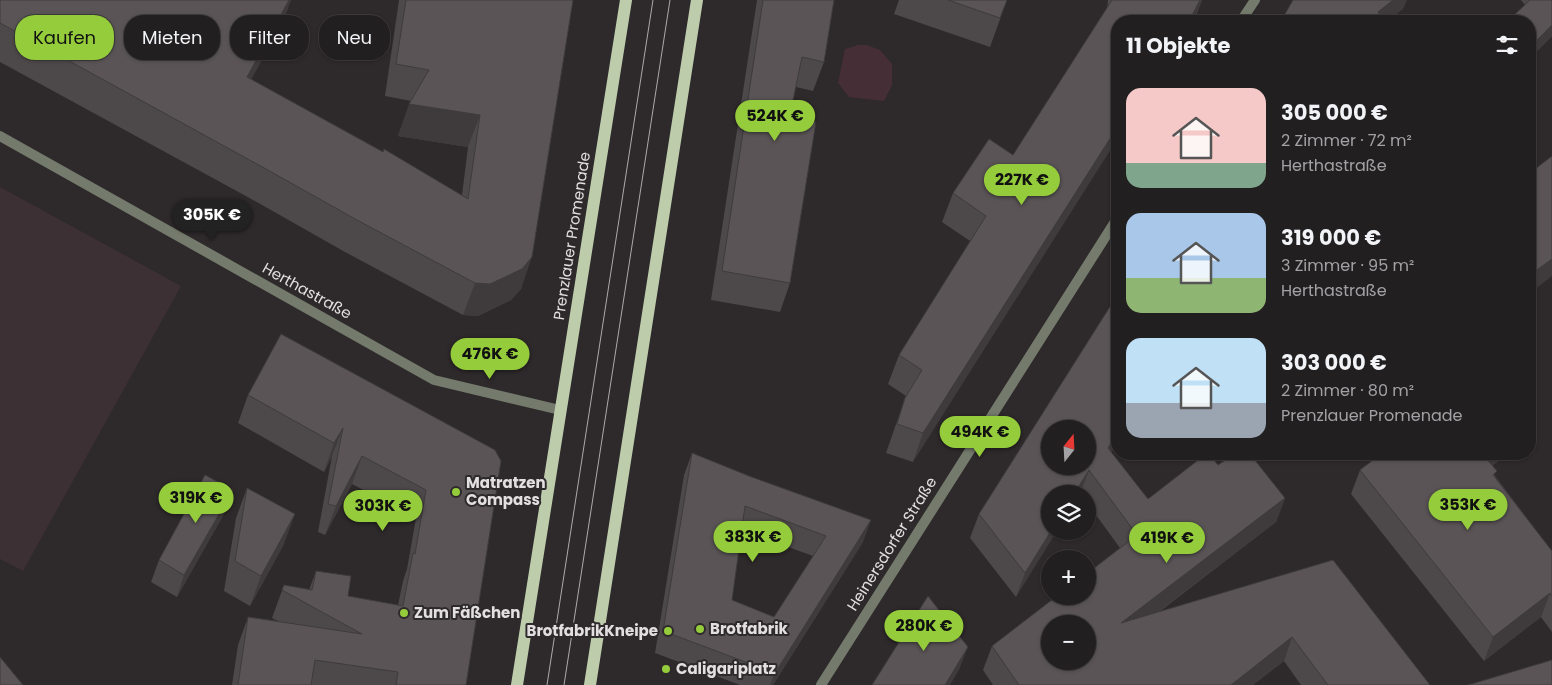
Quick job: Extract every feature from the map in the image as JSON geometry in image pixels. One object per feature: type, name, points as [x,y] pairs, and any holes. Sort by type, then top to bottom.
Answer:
[{"type":"main road","name":"Prenzlauer Promenade","points":[[517,685],[626,0]]},
{"type":"main road","points":[[590,685],[697,0]]},
{"type":"street","points":[[1245,15],[1255,0]]},
{"type":"street","name":"Herthastraße","points":[[0,136],[434,380],[560,410]]},
{"type":"street","name":"Heinersdorfer Straße","points":[[821,685],[1111,228]]},
{"type":"shaded area","points":[[858,45],[867,45],[880,50],[892,64],[892,85],[884,101],[849,97],[838,83],[845,49]]},
{"type":"shaded area","points":[[0,187],[181,286],[23,571],[0,559]]},
{"type":"building","points":[[0,0],[289,0],[281,15],[230,15],[230,60],[256,60],[247,77],[383,152],[384,149],[468,199],[480,115],[409,104],[429,70],[396,64],[406,0],[573,0],[532,257],[522,269],[490,284],[475,283],[67,60],[114,60],[114,15],[15,15],[15,31],[0,23]]},
{"type":"building","points":[[763,0],[834,0],[824,62],[802,57],[789,119],[816,122],[790,283],[722,271]]},
{"type":"building","points":[[948,0],[1007,0],[1000,18]]},
{"type":"building","points":[[1112,0],[1200,0],[1192,15],[1111,15],[1111,137],[923,433],[897,424],[905,398],[922,370],[899,355],[986,216],[953,193],[989,139],[1013,155]]},
{"type":"building","points":[[1293,0],[1393,0],[1378,12],[1380,15],[1284,15]]},
{"type":"building","points":[[1530,0],[1552,0],[1552,25],[1536,41],[1536,15],[1514,15]]},
{"type":"building","points":[[1552,156],[1552,259],[1536,271],[1536,168]]},
{"type":"building","points":[[1111,305],[1111,443],[1108,448],[1111,452],[1111,460],[1117,460],[1148,499],[1198,460],[1214,460],[1218,465],[1225,460],[1255,460],[1285,498],[1121,623],[1333,560],[1430,685],[1328,685],[1292,637],[1231,685],[1019,685],[992,646],[1045,605],[1096,605],[1096,567],[1137,535],[1093,475],[1096,475],[1096,420],[1041,420],[1041,475],[1086,475],[1080,485],[1041,485],[1041,540],[1045,540],[1025,573],[979,514]]},
{"type":"building","points":[[281,334],[495,450],[501,461],[466,685],[396,685],[398,672],[315,660],[311,685],[238,685],[248,617],[362,634],[282,590],[284,585],[312,590],[316,571],[351,576],[348,596],[403,606],[413,553],[415,554],[426,490],[362,456],[336,506],[328,504],[343,428],[334,443],[248,395]]},
{"type":"building","points":[[692,453],[749,476],[871,520],[775,673],[663,631]],"holes":[[[745,506],[826,536],[774,617],[732,600]]]},
{"type":"building","points":[[1373,460],[1487,460],[1497,471],[1493,475],[1552,551],[1552,596],[1550,593],[1493,637],[1360,470]]},
{"type":"building","points":[[205,475],[233,490],[184,575],[159,560]]},
{"type":"building","points":[[247,488],[295,514],[261,576],[235,561]]},
{"type":"building","points":[[928,596],[968,647],[945,685],[872,685]]},
{"type":"building","points":[[0,657],[23,685],[0,685]]},
{"type":"building","points":[[1552,660],[1552,685],[1468,685]]},
{"type":"tram line","points":[[547,685],[653,0]]},
{"type":"tram line","points":[[564,685],[670,0]]},
{"type":"place","name":"Matratzen Compass","points":[[456,492]]},
{"type":"place","name":"Zum Fäßchen","points":[[404,613]]},
{"type":"place","name":"Brotfabrik","points":[[700,629]]},
{"type":"place","name":"BrotfabrikKneipe","points":[[668,631]]},
{"type":"place","name":"Caligariplatz","points":[[666,669]]}]
